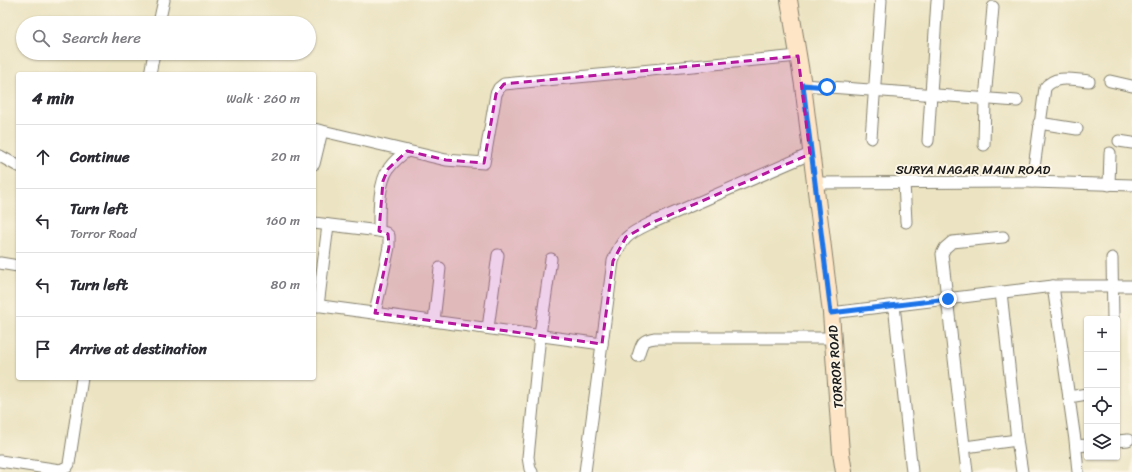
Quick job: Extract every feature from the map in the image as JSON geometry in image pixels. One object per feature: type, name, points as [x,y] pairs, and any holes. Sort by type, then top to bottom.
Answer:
[{"type":"street","points":[[161,16],[164,0]]},
{"type":"street","name":"TORROR ROAD","points":[[789,0],[803,85],[810,154],[831,313],[841,453],[844,472]]},
{"type":"street","points":[[871,138],[881,0]]},
{"type":"street","points":[[928,141],[937,0]]},
{"type":"street","points":[[984,146],[993,7]]},
{"type":"street","points":[[316,147],[318,130],[446,160],[484,163],[496,94],[499,88],[504,84],[798,56]]},
{"type":"street","points":[[150,72],[153,60]]},
{"type":"street","points":[[1032,182],[1045,88],[1050,82],[1058,79],[1089,81]]},
{"type":"street","points":[[1110,81],[1132,86]]},
{"type":"street","points":[[803,85],[986,100],[1017,101]]},
{"type":"street","points":[[1039,123],[1077,129]]},
{"type":"street","points":[[1119,141],[1132,143]]},
{"type":"street","points":[[379,231],[379,210],[383,181],[388,169],[407,151]]},
{"type":"street","points":[[1109,185],[1110,153]]},
{"type":"street","points":[[585,472],[614,261],[619,246],[626,237],[649,224],[810,154]]},
{"type":"street","points":[[0,156],[16,165]]},
{"type":"street","points":[[904,182],[906,222]]},
{"type":"street","name":"SURYA NAGAR MAIN ROAD","points":[[814,183],[1032,182],[1132,185]]},
{"type":"street","points":[[316,223],[379,231],[386,233],[389,236],[390,240],[375,313]]},
{"type":"street","points":[[328,225],[316,305],[602,344]]},
{"type":"street","points":[[967,472],[942,254],[945,248],[952,242],[1003,237]]},
{"type":"street","points":[[488,328],[498,255]]},
{"type":"street","points":[[1112,258],[1113,316]]},
{"type":"street","points":[[532,472],[528,458],[540,335],[551,259]]},
{"type":"street","points":[[0,264],[16,266]]},
{"type":"street","points":[[434,321],[440,268]]},
{"type":"street","points":[[831,313],[1053,286],[1132,286]]},
{"type":"street","points":[[1053,286],[1069,397],[1081,445],[1078,472]]},
{"type":"street","points":[[1001,292],[1017,440],[1022,472]]},
{"type":"street","points":[[894,305],[912,472]]},
{"type":"street","points":[[638,356],[642,343],[647,339],[655,338],[833,338]]},
{"type":"street","points":[[0,461],[60,470],[67,467],[69,464],[82,380]]},
{"type":"street","points":[[1069,397],[1084,394]]},
{"type":"street","points":[[965,447],[1017,440]]},
{"type":"highlighted area","points":[[798,56],[810,154],[649,224],[626,237],[613,261],[602,344],[375,313],[389,247],[388,234],[379,231],[383,181],[388,169],[407,151],[446,160],[484,163],[496,94],[504,84]]},
{"type":"route","points":[[827,87],[803,85],[810,154],[831,313],[948,299]]}]
